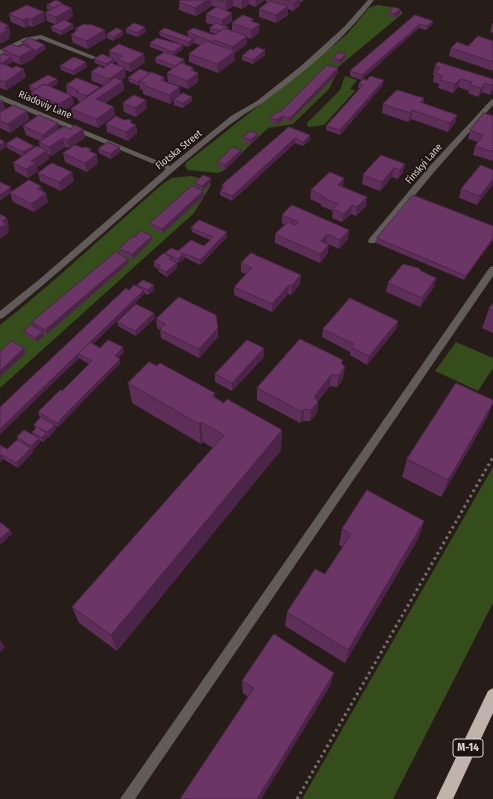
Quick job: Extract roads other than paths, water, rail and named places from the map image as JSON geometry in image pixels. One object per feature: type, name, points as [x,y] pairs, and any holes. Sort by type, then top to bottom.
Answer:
[{"type":"highway","name":"М-14","points":[[444,799],[493,696]]},
{"type":"street","name":"Flotska Street","points":[[0,316],[29,294],[171,169],[234,118],[259,102],[310,62],[344,31],[371,0]]},
{"type":"street","points":[[0,54],[26,39],[41,37],[94,58]]},
{"type":"street","name":"Riadoviy Lane","points":[[0,97],[171,169]]},
{"type":"street","name":"Finskyi Lane","points":[[372,241],[493,101]]},
{"type":"street","points":[[127,799],[493,269]]}]
